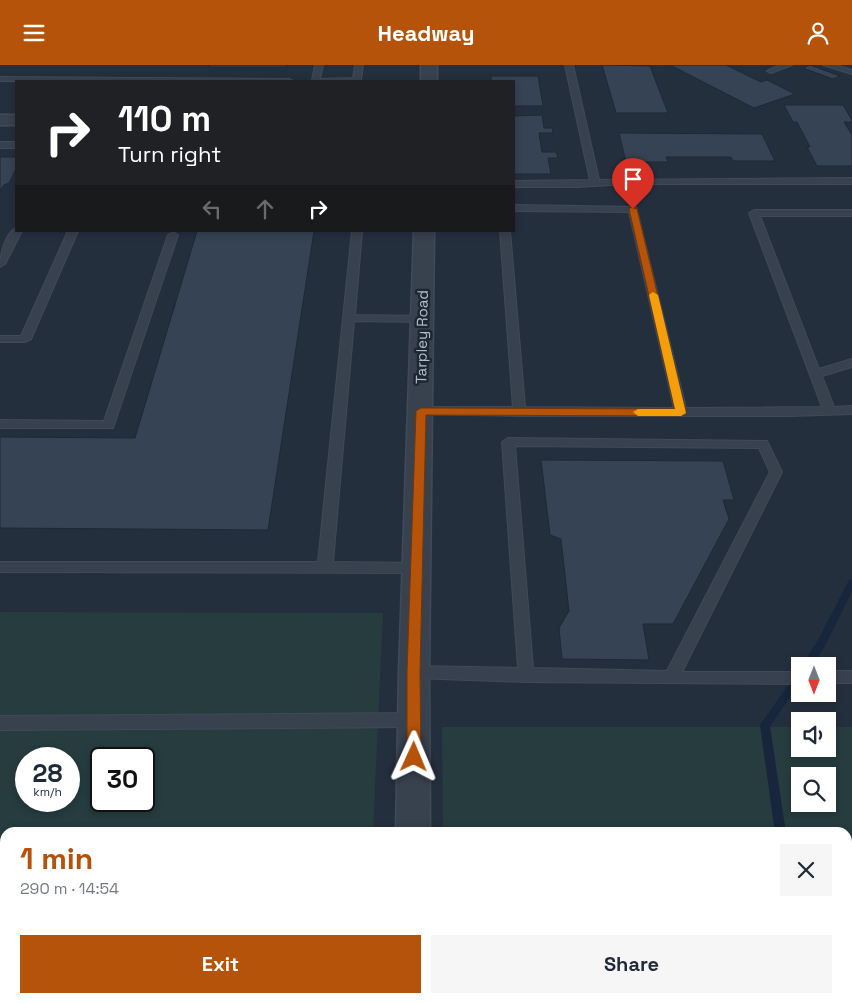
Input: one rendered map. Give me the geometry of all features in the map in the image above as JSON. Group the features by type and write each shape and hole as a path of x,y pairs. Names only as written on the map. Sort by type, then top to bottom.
{"street":[{"path":"428,80 429,65"},
{"path":"0,120 15,120"},
{"name":"Tarpley Road","path":"412,827 424,232"}],"lane":[{"path":"316,80 319,65"},
{"path":"357,80 359,65"},
{"path":"568,65 595,183"},
{"path":"771,71 788,65"},
{"path":"827,65 852,72"},
{"path":"0,79 136,80"},
{"path":"0,145 15,145"},
{"path":"515,184 627,181 852,181"},
{"path":"515,208 633,209 681,413"},
{"path":"828,410 754,213 852,213"},
{"path":"0,264 16,232"},
{"path":"0,339 25,339 73,232"},
{"path":"325,568 357,232"},
{"path":"505,232 519,412"},
{"path":"0,424 109,425 173,235"},
{"path":"350,318 422,319"},
{"path":"815,374 852,363"},
{"path":"421,411 790,413 852,410"},
{"path":"526,676 508,443 763,445 776,472 671,678"},
{"path":"0,567 416,568"},
{"path":"414,672 671,678 791,677"},
{"path":"836,677 852,677"},
{"path":"0,723 414,720"}],"green space":[{"path":"0,612 383,613 373,827 0,827"},
{"path":"442,727 791,727 791,757 836,757 836,727 852,727 852,827 443,827"}],"building":[{"path":"209,65 288,65 287,67 209,67"},
{"path":"602,65 650,66 668,113 616,113"},
{"path":"670,65 726,65 761,82 767,80 795,94 754,108"},
{"path":"810,65 840,76 833,79 803,68"},
{"path":"491,76 538,76 543,106 515,106 515,80 491,80"},
{"path":"784,105 843,105 852,120 852,122 844,122 852,135 852,166 817,166 797,122 793,122"},
{"path":"542,115 544,128 552,128 553,133 539,133 542,152 556,152 558,158 548,158 551,174 515,174 515,116"},
{"path":"619,133 762,134 775,161 733,161 731,157 666,157 668,162 626,162"},
{"path":"0,157 15,157 15,171 9,183 4,185 0,191"},
{"path":"197,232 314,232 268,530 0,528 0,437 135,438"},
{"path":"541,460 723,461 734,500 723,500 729,519 673,624 643,624 649,660 562,659 559,628 569,611 561,539 550,535"}],"waterway":[{"path":"812,657 821,645 852,582"},
{"path":"780,827 765,725 791,688"}],"slow traffic":[{"path":"638,412 681,413 653,295"}],"route":[{"path":"414,757 414,672 421,411 681,413 633,209"}]}
